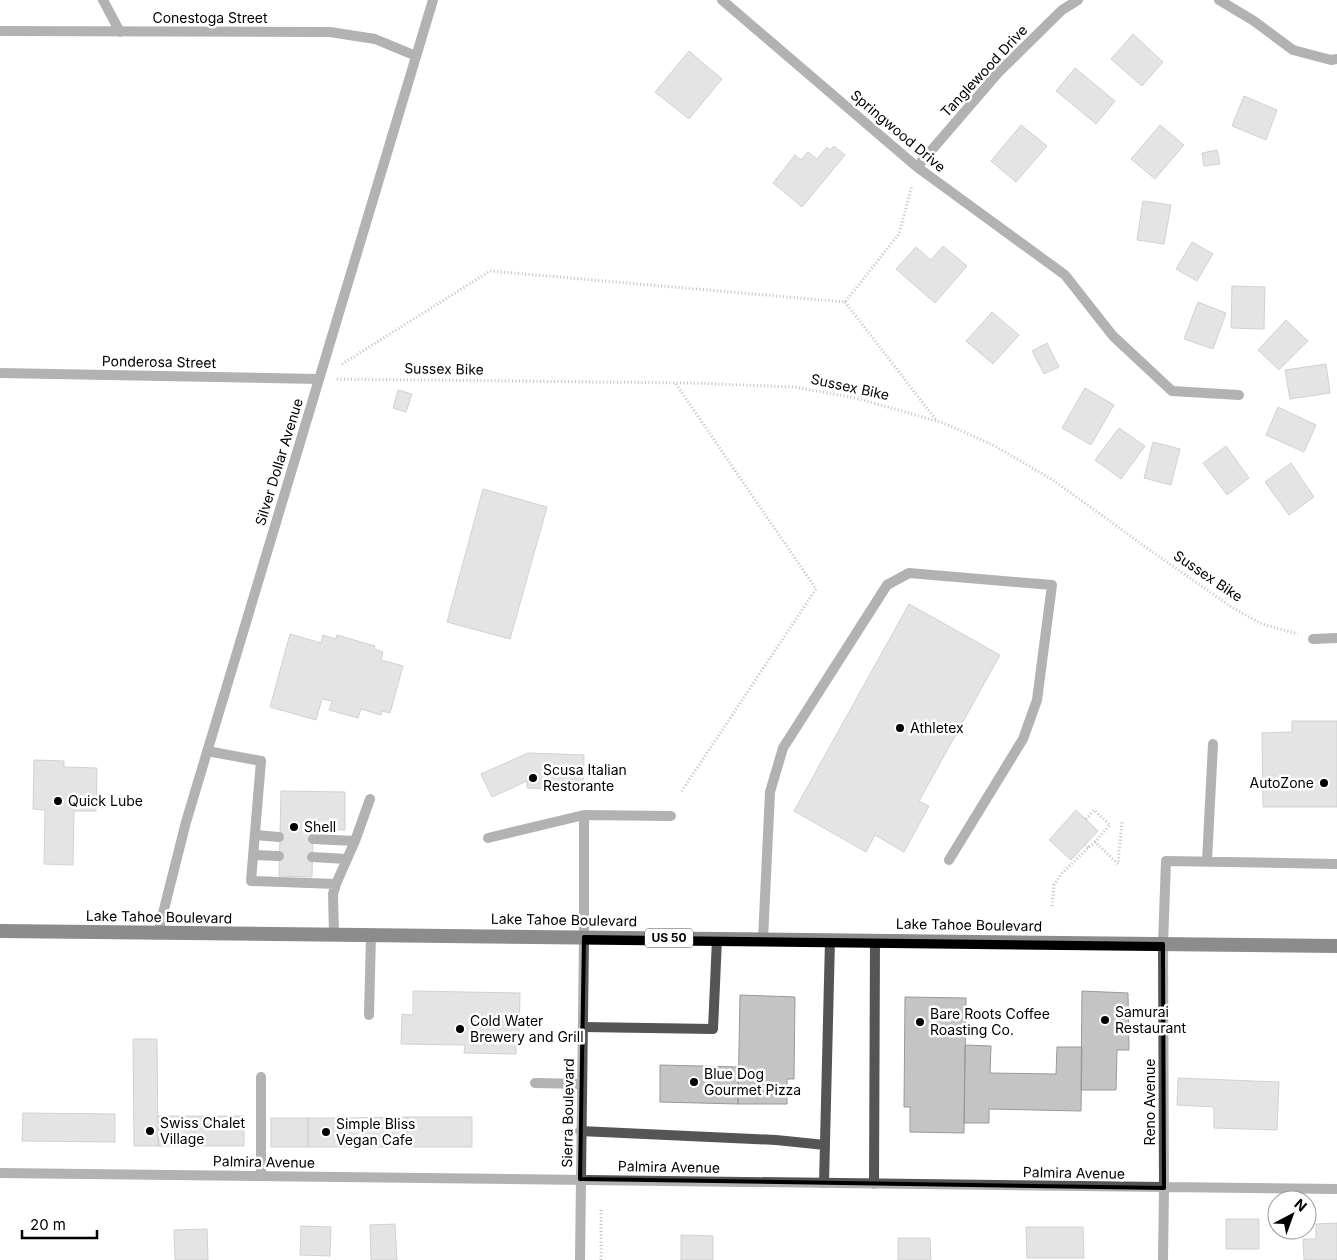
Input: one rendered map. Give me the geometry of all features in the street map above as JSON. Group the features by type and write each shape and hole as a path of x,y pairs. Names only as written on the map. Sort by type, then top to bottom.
{"highway":[{"name":"Lake Tahoe Boulevard","path":"0,931 1337,946"}],"street":[{"path":"103,0 120,32"},
{"name":"Silver Dollar Avenue","path":"158,933 186,822 433,0"},
{"name":"Springwood Drive","path":"722,0 917,167 1065,275 1114,336 1172,391 1239,395"},
{"name":"Tanglewood Drive","path":"917,167 998,73 1062,10 1078,0"},
{"path":"1219,0 1254,21 1293,50 1331,60 1337,59"},
{"name":"Conestoga Street","path":"0,31 330,32 375,39 416,56"},
{"name":"Ponderosa Street","path":"0,373 318,379"},
{"path":"763,939 770,792 783,748 887,586 909,573 1052,585 1037,700 1023,739 949,860"},
{"path":"1313,638 1337,638"},
{"path":"1213,744 1207,862 1337,864"},
{"path":"207,751 261,761 251,881 336,884"},
{"path":"334,935 333,894 370,799"},
{"path":"488,838 584,815 671,816"},
{"name":"Sierra Boulevard","path":"580,1260 584,815"},
{"path":"255,835 280,837"},
{"path":"313,839 355,841"},
{"path":"253,855 279,856"},
{"path":"312,858 347,859"},
{"name":"Reno Avenue","path":"1163,1260 1163,944 1166,861 1207,862"},
{"path":"369,1015 371,935"},
{"path":"582,1027 713,1029 717,938"},
{"path":"824,1183 830,940"},
{"path":"874,1184 876,941"},
{"path":"261,1076 261,1176"},
{"path":"535,1083 582,1084"},
{"path":"580,1131 776,1140 825,1145"},
{"name":"Palmira Avenue","path":"0,1173 1337,1189"}],"path":[{"path":"845,302 899,234 917,167"},
{"path":"318,379 490,270 845,302 937,422"},
{"name":"Sussex Bike","path":"318,379 676,383 793,387 851,397 937,422 993,445 1053,480 1233,608 1262,624 1313,638"},
{"path":"676,383 816,589 681,792"},
{"path":"1052,906 1054,885 1061,874 1087,846 1095,842 1110,824 1094,810 1086,819"},
{"path":"1095,842 1118,864 1122,821"},
{"path":"600,1260 601,1180"}],"highlighted area":[{"path":"584,937 1163,944 1164,1188 580,1179"}],"building":[{"path":"1133,34 1163,62 1142,86 1111,59"},
{"path":"689,51 722,79 689,119 655,92"},
{"path":"1075,68 1115,101 1096,124 1056,91"},
{"path":"1244,96 1277,110 1266,140 1232,126"},
{"path":"1021,125 1047,146 1016,182 991,161"},
{"path":"1160,125 1184,145 1155,179 1131,159"},
{"path":"834,146 845,155 802,207 773,183 795,155 801,160 808,152 817,159 827,147 830,150"},
{"path":"1217,150 1220,164 1204,166 1202,153"},
{"path":"1143,201 1171,205 1164,244 1137,240"},
{"path":"1192,242 1213,254 1197,281 1176,269"},
{"path":"943,246 967,266 935,303 896,269 916,247 931,260"},
{"path":"1232,286 1265,287 1264,329 1231,328"},
{"path":"1198,302 1226,313 1213,349 1184,339"},
{"path":"992,312 1019,335 993,364 966,341"},
{"path":"1286,320 1308,341 1279,370 1258,350"},
{"path":"1047,343 1059,367 1044,374 1032,351"},
{"path":"1326,364 1330,393 1290,399 1285,370"},
{"path":"1085,388 1114,405 1091,445 1062,428"},
{"path":"398,390 412,394 406,412 393,408"},
{"path":"1278,407 1316,425 1304,452 1266,435"},
{"path":"1119,428 1145,446 1121,479 1095,460"},
{"path":"1153,442 1180,449 1171,485 1144,478"},
{"path":"1226,446 1249,478 1227,495 1203,463"},
{"path":"1291,463 1314,497 1289,515 1265,482"},
{"path":"483,489 547,507 510,639 447,622"},
{"name":"Athletex","path":"909,604 1000,655 919,801 929,806 904,852 875,835 866,852 794,811"},
{"path":"290,634 321,643 323,635 336,639 337,635 375,646 374,649 383,652 381,660 403,666 390,713 382,711 381,715 361,709 358,718 329,710 332,701 322,699 316,720 270,707"},
{"path":"1292,721 1337,721 1337,807 1263,807 1262,733 1292,732"},
{"name":"Scusa Italian Restorante","path":"528,753 584,755 583,790 527,788 527,781 492,797 481,774"},
{"path":"34,760 64,761 64,767 97,768 96,811 74,811 73,865 44,864 45,810 33,809"},
{"path":"281,791 345,792 345,830 313,829 312,877 279,876"},
{"path":"1076,810 1098,831 1071,860 1049,840"},
{"name":"Cold Water Brewery and Grill","path":"413,991 520,993 519,1045 516,1046 516,1054 464,1053 465,1045 401,1044 402,1014 413,1015"},
{"name":"Samurai Restaurant","path":"1082,991 1128,993 1129,1050 1117,1050 1116,1090 1081,1090"},
{"path":"740,995 795,997 794,1079 787,1079 787,1104 738,1104"},
{"path":"905,997 966,998 964,1133 910,1132 910,1107 904,1107"},
{"path":"133,1039 157,1039 158,1146 134,1146"},
{"path":"965,1045 991,1046 990,1073 1056,1074 1057,1047 1082,1047 1081,1111 989,1109 989,1123 964,1123"},
{"path":"660,1065 739,1067 738,1104 660,1102"},
{"path":"1178,1078 1279,1082 1277,1130 1214,1128 1214,1107 1177,1105"},
{"path":"23,1113 115,1114 115,1142 22,1141"},
{"path":"158,1116 194,1116 195,1146 158,1146"},
{"path":"194,1116 244,1116 244,1146 195,1146"},
{"path":"407,1117 472,1117 472,1147 407,1147"},
{"path":"407,1117 407,1147 342,1147 342,1118"},
{"path":"271,1118 308,1118 308,1147 271,1147"},
{"path":"308,1118 342,1118 342,1147 308,1147"},
{"path":"1226,1219 1259,1219 1259,1249 1226,1249"},
{"path":"1337,1223 1337,1260 1304,1260 1303,1240 1317,1240 1317,1224"},
{"path":"395,1224 397,1260 371,1260 370,1225"},
{"path":"301,1226 331,1227 330,1256 300,1255"},
{"path":"1026,1227 1083,1227 1084,1258 1027,1258"},
{"path":"207,1229 208,1260 175,1260 174,1230"},
{"path":"681,1235 713,1236 713,1260 681,1260"},
{"path":"898,1238 930,1238 931,1260 898,1260"}],"place":[{"name":"Athletex","path":"900,728"},
{"name":"Scusa Italian Restorante","path":"533,778"},
{"name":"AutoZone","path":"1324,783"},
{"name":"Quick Lube","path":"58,801"},
{"name":"Shell","path":"294,827"},
{"name":"Samurai Restaurant","path":"1105,1020"},
{"name":"Bare Roots Coffee Roasting Co.","path":"920,1022"},
{"name":"Cold Water Brewery and Grill","path":"460,1029"},
{"name":"Blue Dog Gourmet Pizza","path":"694,1082"},
{"name":"Swiss Chalet Village","path":"150,1131"},
{"name":"Simple Bliss Vegan Cafe","path":"326,1132"}]}
